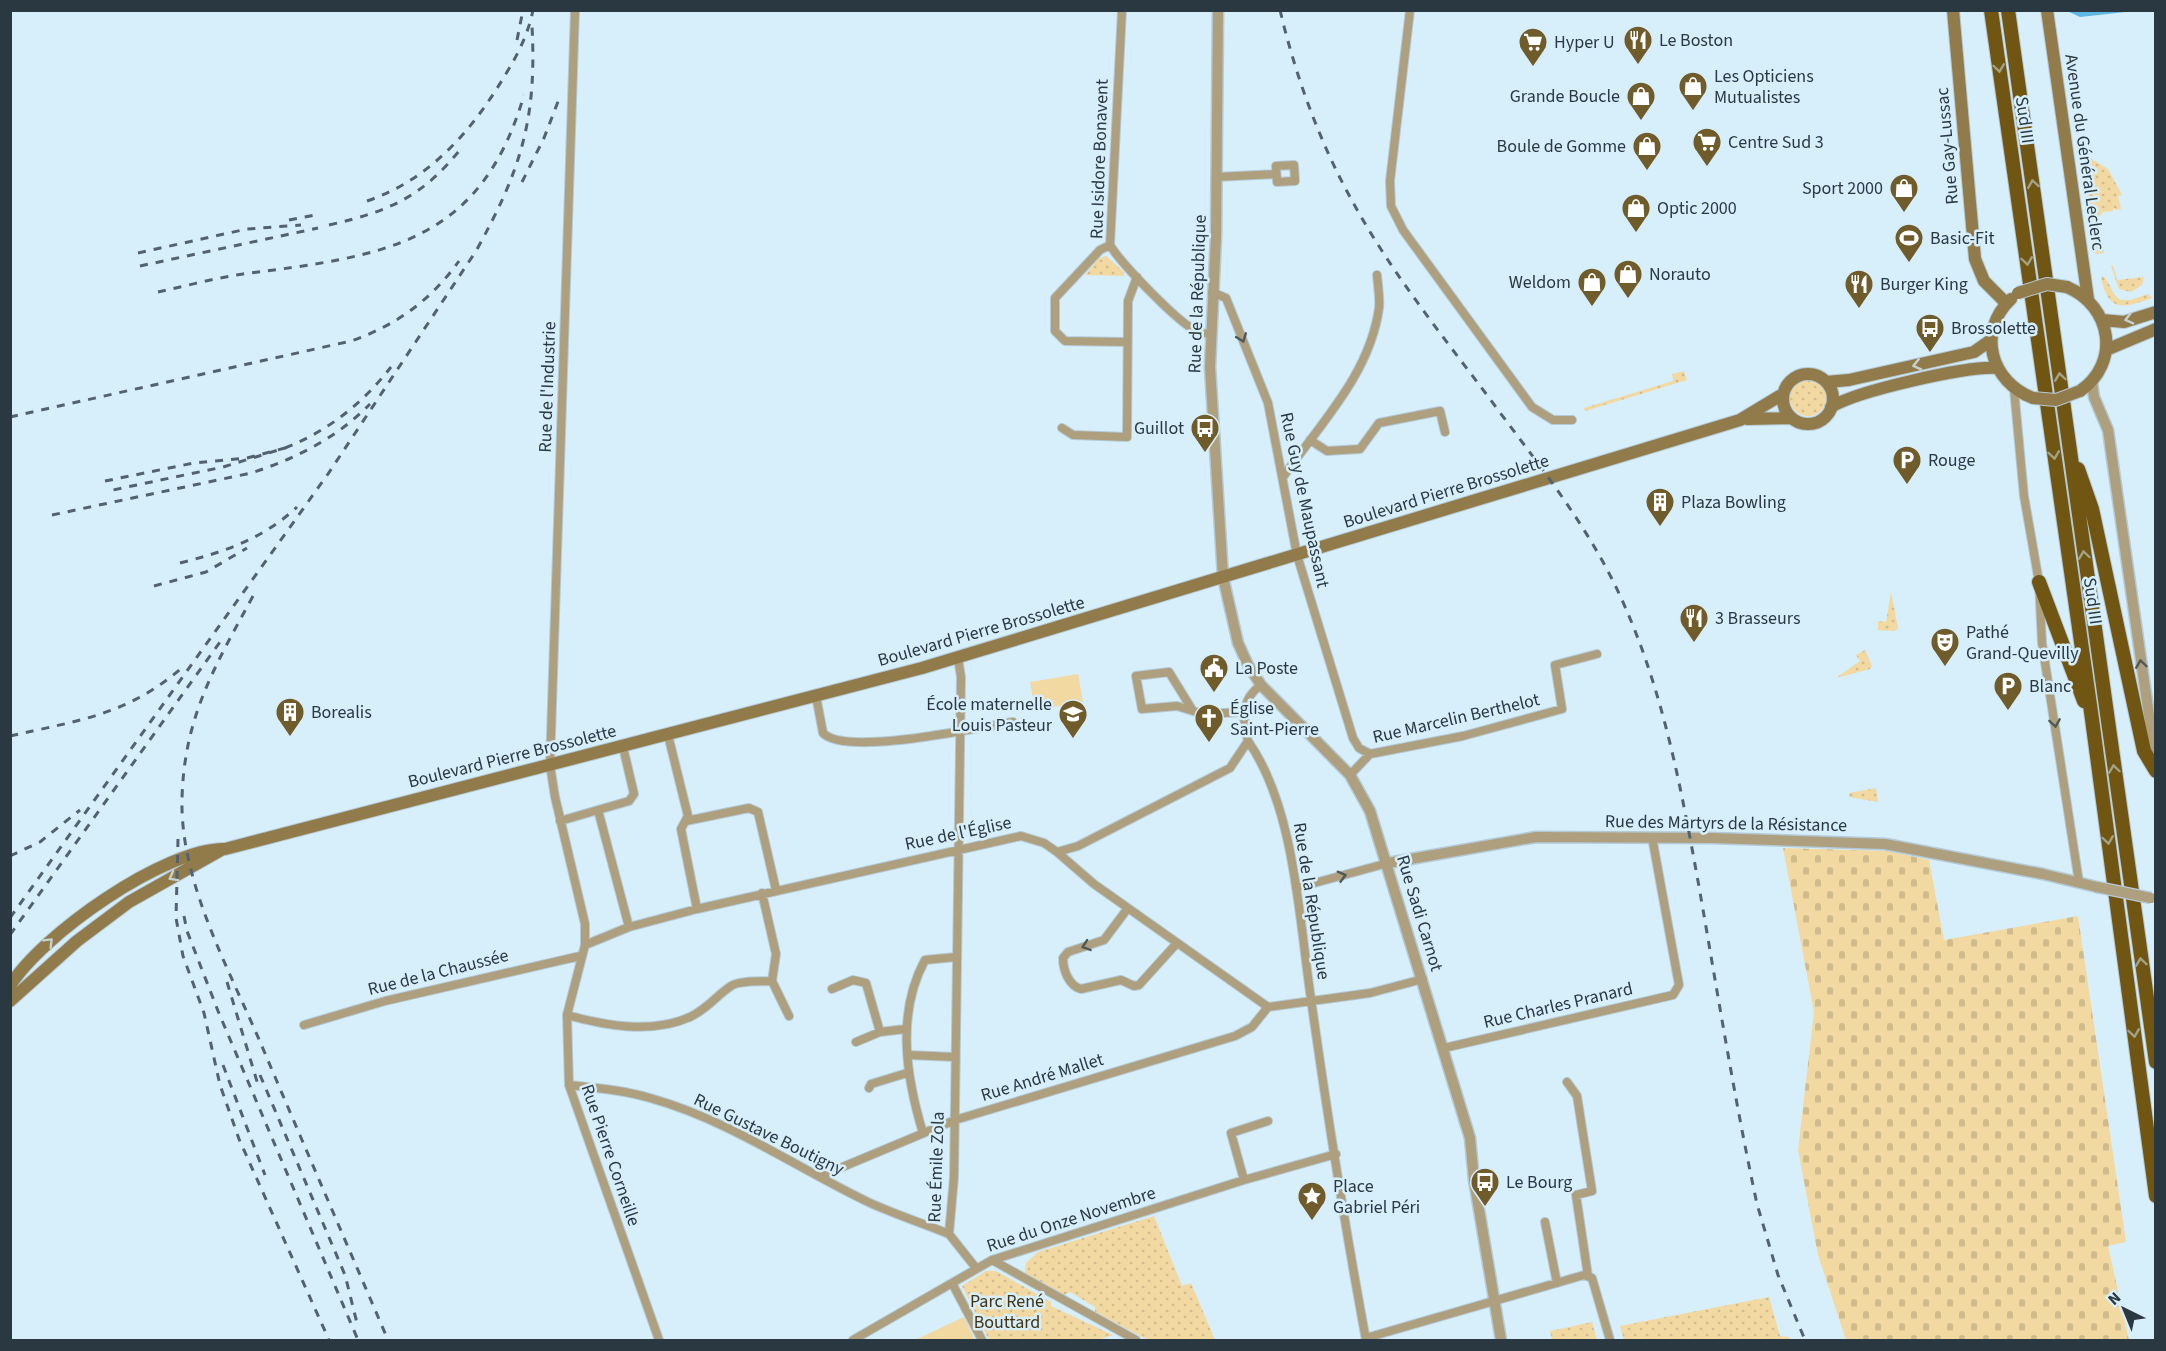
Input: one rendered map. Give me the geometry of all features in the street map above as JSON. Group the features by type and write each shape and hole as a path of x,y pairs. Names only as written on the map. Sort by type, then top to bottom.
{"highway":[{"name":"Sud III","path":"1991,10 2092,719 2156,1197"},
{"name":"Sud III","path":"2008,10 2156,1062"},
{"path":"2067,435 2092,509 2144,751 2156,771"},
{"path":"2039,582 2092,719"}],"main road":[{"name":"Rue Gay-Lussac","path":"1953,10 1975,259 1984,281 2006,303"},
{"name":"Avenue du Général Leclerc","path":"2047,10 2088,299"},
{"path":"2037,285 2067,287 2088,299 2103,320 2106,350 2102,366 2092,382 2080,392 2056,400 2033,398 2014,389 1997,368 1991,340 1995,321 2006,303 2018,293 2037,285"},
{"path":"2103,320 2124,322 2156,312"},
{"path":"2106,350 2156,329"},
{"path":"1826,382 1849,380 1974,352 1991,340"},
{"path":"1831,407 1867,393 1978,368 1997,368"},
{"path":"1801,375 1816,375 1826,382 1833,397 1831,407 1823,418 1814,423 1805,424 1792,418 1784,407 1783,394 1791,381 1801,375"},
{"name":"Boulevard Pierre Brossolette","path":"10,1001 77,941 129,902 225,849 958,658 1740,420 1783,394"},
{"name":"Boulevard Pierre Brossolette","path":"1740,420 1792,418"},
{"name":"Boulevard Pierre Brossolette","path":"10,986 57,934 122,889 187,856 209,849 225,849"},
{"path":"122,889 129,902"}],"street":[{"name":"Rue de l'Industrie","path":"550,765 575,10"},
{"name":"Rue Isidore Bonavent","path":"1122,10 1110,245 1118,259 1185,324 1201,334 1210,333"},
{"name":"Rue de la République","path":"1218,10 1216,177 1210,333 1212,435 1223,577"},
{"path":"1410,10 1390,182 1391,206 1403,230 1484,344 1537,412 1553,420 1572,420"},
{"path":"1216,177 1276,174"},
{"path":"1110,245 1100,250 1055,298 1055,331 1065,342 1127,342"},
{"path":"1283,477 1349,387 1364,360 1379,306 1377,276"},
{"path":"1062,428 1073,435 1127,437 1128,301 1137,277"},
{"name":"Rue Guy de Maupassant","path":"1212,292 1226,298 1263,393 1283,477 1297,555 1353,738 1359,748 1370,754"},
{"path":"2092,382 2094,397 2108,430 2156,764"},
{"path":"2014,389 2024,496 2039,582 2042,643 2079,882"},
{"path":"1310,440 1326,451 1360,449 1379,423 1440,411 1445,432"},
{"name":"Rue Sadi Carnot","path":"1223,577 1238,643 1261,685 1350,775 1370,811 1388,863 1470,1138 1474,1180 1501,1341"},
{"name":"Rue Marcelin Berthelot","path":"1350,775 1370,754 1463,736 1562,709 1555,665 1597,654"},
{"name":"Rue Émile Zola","path":"958,658 961,677 955,1120 953,1213 949,1234 976,1268"},
{"path":"1193,711 1169,672 1136,676 1142,709 1177,706 1193,711 1204,714 1243,712"},
{"path":"1057,852 1078,846 1230,768 1248,741 1243,712 1249,694 1261,685"},
{"path":"816,696 823,733 831,739 891,742 1013,722"},
{"path":"668,735 688,816 681,829 697,909"},
{"name":"Rue de la République","path":"1248,741 1258,756 1285,827 1344,1217 1366,1339"},
{"path":"560,821 629,801 634,794 623,747"},
{"name":"Rue Pierre Corneille","path":"550,765 560,821 585,924 585,945 580,956 567,1015 569,1085 659,1341"},
{"path":"686,820 749,808 758,813 776,890"},
{"path":"598,810 629,927"},
{"name":"Rue de l'Église","path":"585,945 629,927 697,909 1021,836 1044,843 1128,908 1268,1007"},
{"name":"Rue des Martyrs de la Résistance","path":"1296,888 1388,863 1536,837 1652,837 1885,844 2153,898"},
{"name":"Rue Charles Pranard","path":"1444,1048 1673,995 1677,991 1679,985 1652,837"},
{"path":"762,893 776,954 772,981 789,1016"},
{"path":"1128,908 1104,940 1068,952 1063,958 1071,984 1076,988 1124,981 1134,986 1139,985 1178,944"},
{"name":"Rue de la Chaussée","path":"304,1025 385,1001 580,956"},
{"name":"Rue Émile Zola","path":"923,1132 907,1073 909,1055 905,1029 913,981 925,960 956,957"},
{"name":"Rue de la République","path":"1311,1001 1370,993 1423,979"},
{"path":"832,989 853,980 866,983 880,1032"},
{"path":"567,1015 615,1026 663,1024 689,1018 710,1006 733,985 772,981"},
{"path":"1268,1007 1311,1001"},
{"name":"Rue André Mallet","path":"821,1176 955,1120 1235,1036 1252,1027 1268,1007"},
{"path":"856,1042 880,1032 905,1029"},
{"path":"909,1055 955,1057"},
{"path":"869,1088 871,1084 907,1073"},
{"path":"1567,1082 1577,1096 1592,1191 1576,1195 1588,1276"},
{"name":"Rue Gustave Boutigny","path":"569,1085 610,1089 651,1098 701,1116 868,1202 949,1234"},
{"path":"1244,1180 1231,1133 1268,1121"},
{"name":"Rue du Onze Novembre","path":"853,1341 992,1260 1244,1180 1336,1155"},
{"path":"1545,1222 1557,1282"},
{"path":"992,1260 1136,1341"},
{"path":"1366,1339 1584,1275 1592,1278 1610,1341"},
{"path":"952,1283 982,1341"}],"green space":[{"path":"2085,155 2108,169 2122,195 2118,196 2121,209 2113,208 2113,211 2103,212 2099,217 2104,253 2095,254 2081,158"},
{"path":"1106,256 1124,272 1124,276 1085,275 1098,259"},
{"path":"2113,265 2117,280 2144,277 2142,285 2131,292 2119,289 2111,266"},
{"path":"2103,276 2120,300 2131,300 2148,294 2152,298 2132,304 2118,305 2108,297 2101,277"},
{"path":"1684,371 1687,380 1585,411 1584,408 1673,381 1672,374"},
{"path":"1808,380 1820,386 1826,398 1820,410 1808,416 1796,410 1790,398 1796,386"},
{"path":"1891,592 1898,628 1895,631 1878,630 1878,621 1886,622"},
{"path":"1865,650 1872,666 1870,669 1836,678 1860,661 1856,655"},
{"path":"1078,674 1083,702 1035,710 1030,682"},
{"path":"1876,788 1878,802 1849,797 1849,793"},
{"path":"1783,848 1888,851 1929,860 1944,940 2078,916 2126,1242 2108,1246 2129,1340 1846,1340 1818,1255 1798,1150 1814,1012"},
{"path":"1154,1216 1182,1286 1191,1283 1215,1340 1148,1340 1095,1312 1095,1307 1070,1292 1064,1295 1025,1273 1026,1263 1038,1252"},
{"name":"Parc René Bouttard","path":"986,1271 996,1271 1051,1302 1051,1306 1113,1335 1098,1340 989,1340 962,1286"},
{"path":"1769,1297 1780,1336 1789,1337 1791,1340 1624,1340 1620,1326"},
{"path":"964,1317 975,1340 915,1340"},
{"path":"1592,1322 1597,1340 1552,1340 1550,1331"}],"water":[{"path":"2067,11 2135,11 2080,17"}],"railway":[{"path":"517,40 523,10"},
{"path":"367,201 389,192 429,167 462,135 491,97 513,61 525,37 533,10"},
{"path":"1280,10 1294,61 1321,136 1331,160 1369,231 1418,303 1569,507 1599,554 1629,615 1655,689 1675,765 1757,1204 1778,1275 1805,1340"},
{"path":"10,918 328,474 476,251 504,195 523,143 532,89 532,26"},
{"path":"158,292 232,276 339,260 381,249 419,234 452,213 481,184 505,145 524,95"},
{"path":"522,182 544,138 559,99"},
{"path":"329,225 370,214 404,199 434,178 463,146"},
{"path":"289,220 315,215"},
{"path":"138,253 247,229 301,225"},
{"path":"140,266 318,228"},
{"path":"10,417 351,341 368,335 412,310 437,288 459,261"},
{"path":"285,448 330,425 368,393 391,367"},
{"path":"52,515 251,473 315,446 344,427 370,404"},
{"path":"105,481 194,463 247,458 285,448 223,467 108,491"},
{"path":"180,563 212,554 257,536 297,507"},
{"path":"154,586 206,572 247,548"},
{"path":"253,596 214,669 195,717 184,770 182,799 189,862 221,955 388,1340"},
{"path":"10,935 220,642"},
{"path":"10,736 81,720 123,705 144,695 185,665"},
{"path":"10,856 40,842 80,810"},
{"path":"178,839 176,918 183,956 204,1013 220,1085 239,1139 329,1340"},
{"path":"184,916 187,931 218,1011 358,1340"},
{"path":"227,982 259,1088"},
{"path":"223,1065 265,1175"},
{"path":"260,1075 345,1275 357,1323"}],"place":[{"name":"Le Boston","path":"1638,66"},
{"name":"Hyper U","path":"1533,68"},
{"name":"Les Opticiens Mutualistes","path":"1693,112"},
{"name":"Grande Boucle","path":"1641,122"},
{"name":"Centre Sud 3","path":"1707,168"},
{"name":"Boule de Gomme","path":"1647,172"},
{"name":"Sport 2000","path":"1904,214"},
{"name":"Optic 2000","path":"1636,234"},
{"name":"Basic-Fit","path":"1909,264"},
{"name":"Norauto","path":"1628,300"},
{"name":"Weldom","path":"1592,308"},
{"name":"Burger King","path":"1859,310"},
{"name":"Brossolette","path":"1930,354"},
{"name":"Guillot","path":"1205,454"},
{"name":"Rouge","path":"1907,486"},
{"name":"Plaza Bowling","path":"1660,528"},
{"name":"3 Brasseurs","path":"1694,644"},
{"name":"Pathé Grand-Quevilly","path":"1945,668"},
{"name":"La Poste","path":"1214,694"},
{"name":"Blanc","path":"2008,712"},
{"name":"Borealis","path":"290,738"},
{"name":"École maternelle Louis Pasteur","path":"1073,740"},
{"name":"Église Saint-Pierre","path":"1209,744"},
{"name":"Le Bourg","path":"1485,1208"},
{"name":"Place Gabriel Péri","path":"1312,1222"}]}
